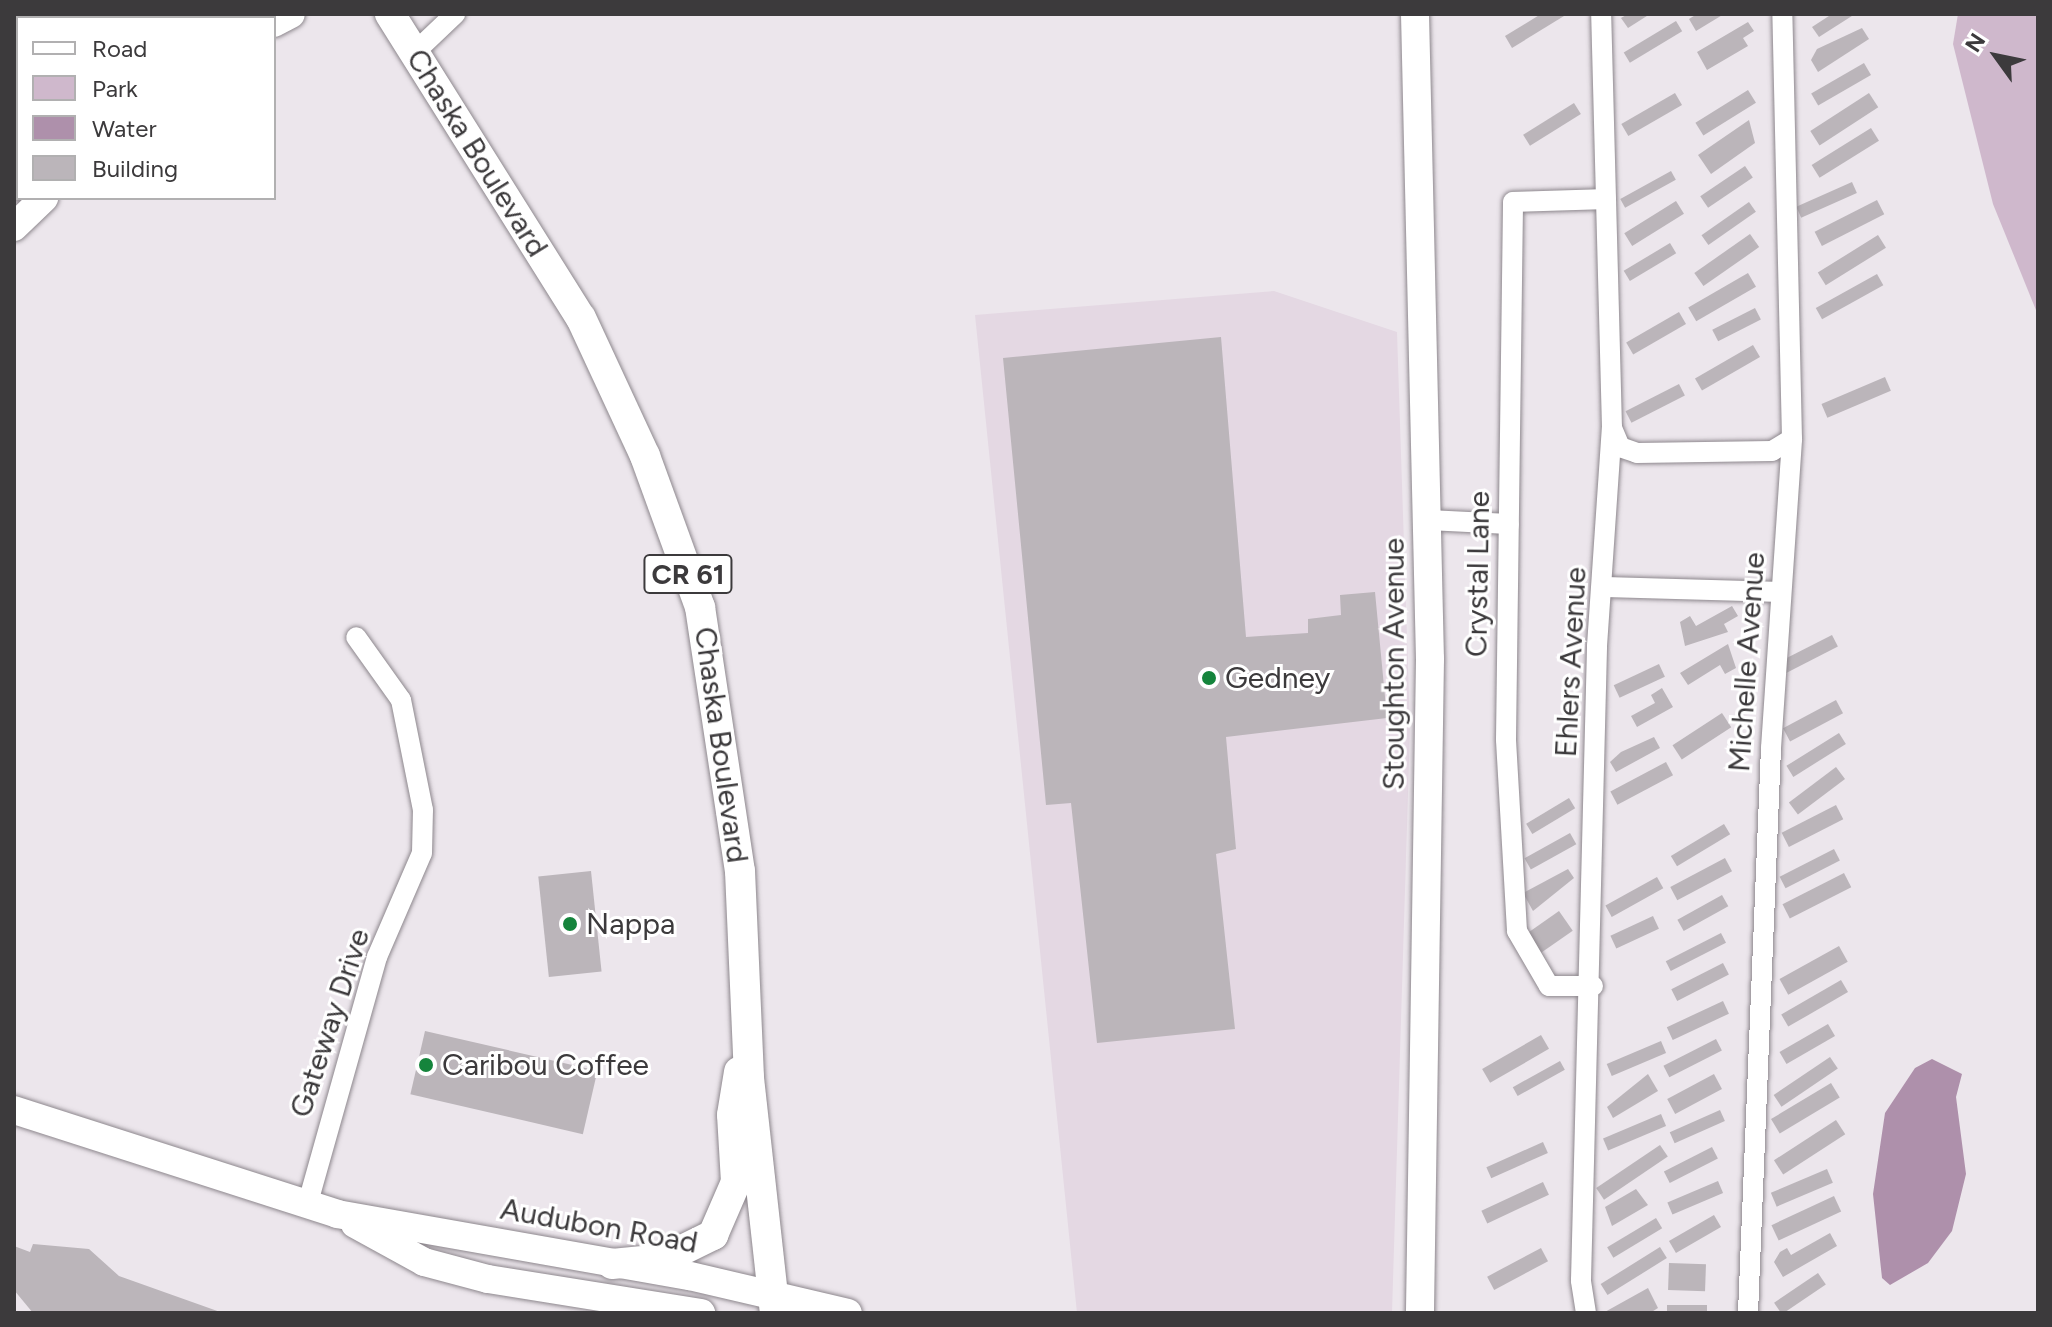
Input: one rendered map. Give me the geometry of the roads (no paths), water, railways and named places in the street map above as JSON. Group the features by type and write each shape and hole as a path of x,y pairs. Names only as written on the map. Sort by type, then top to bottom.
{"main road":[{"name":"Chaska Boulevard","path":"390,14 581,318 645,456 700,607 740,871 747,1023 774,1303"},
{"path":"612,1264 683,1254 723,1218 736,1182 732,1115 747,1023"}],"street":[{"path":"414,53 455,14"},
{"name":"Stoughton Avenue","path":"1415,14 1428,520 1420,1313"},
{"name":"Ehlers Avenue","path":"1586,1313 1581,1280 1593,986 1597,646 1606,587 1612,428 1601,14"},
{"name":"Michelle Avenue","path":"1748,1313 1781,592 1792,439 1782,14"},
{"name":"Crystal Lane","path":"1593,986 1549,986 1517,931 1506,739 1513,202 1606,199"},
{"path":"14,227 42,200"},
{"path":"1612,428 1620,447 1637,453 1772,451 1792,439"},
{"path":"1428,520 1509,524"},
{"path":"1606,587 1781,592"},
{"name":"Gateway Drive","path":"307,1206 377,957 422,853 423,810 401,700 356,637"},
{"name":"Audubon Road","path":"14,1110 337,1214 612,1264 774,1303 848,1313"},
{"name":"Audubon Road","path":"337,1214 424,1262 547,1291 701,1313"}],"water":[{"path":"1932,1059 1962,1074 1956,1097 1966,1174 1952,1231 1928,1263 1890,1285 1882,1278 1873,1194 1885,1113 1915,1068"}],"place":[{"name":"Gedney","path":"1209,678"},
{"name":"Nappa","path":"570,924"},
{"name":"Caribou Coffee","path":"426,1065"}]}
